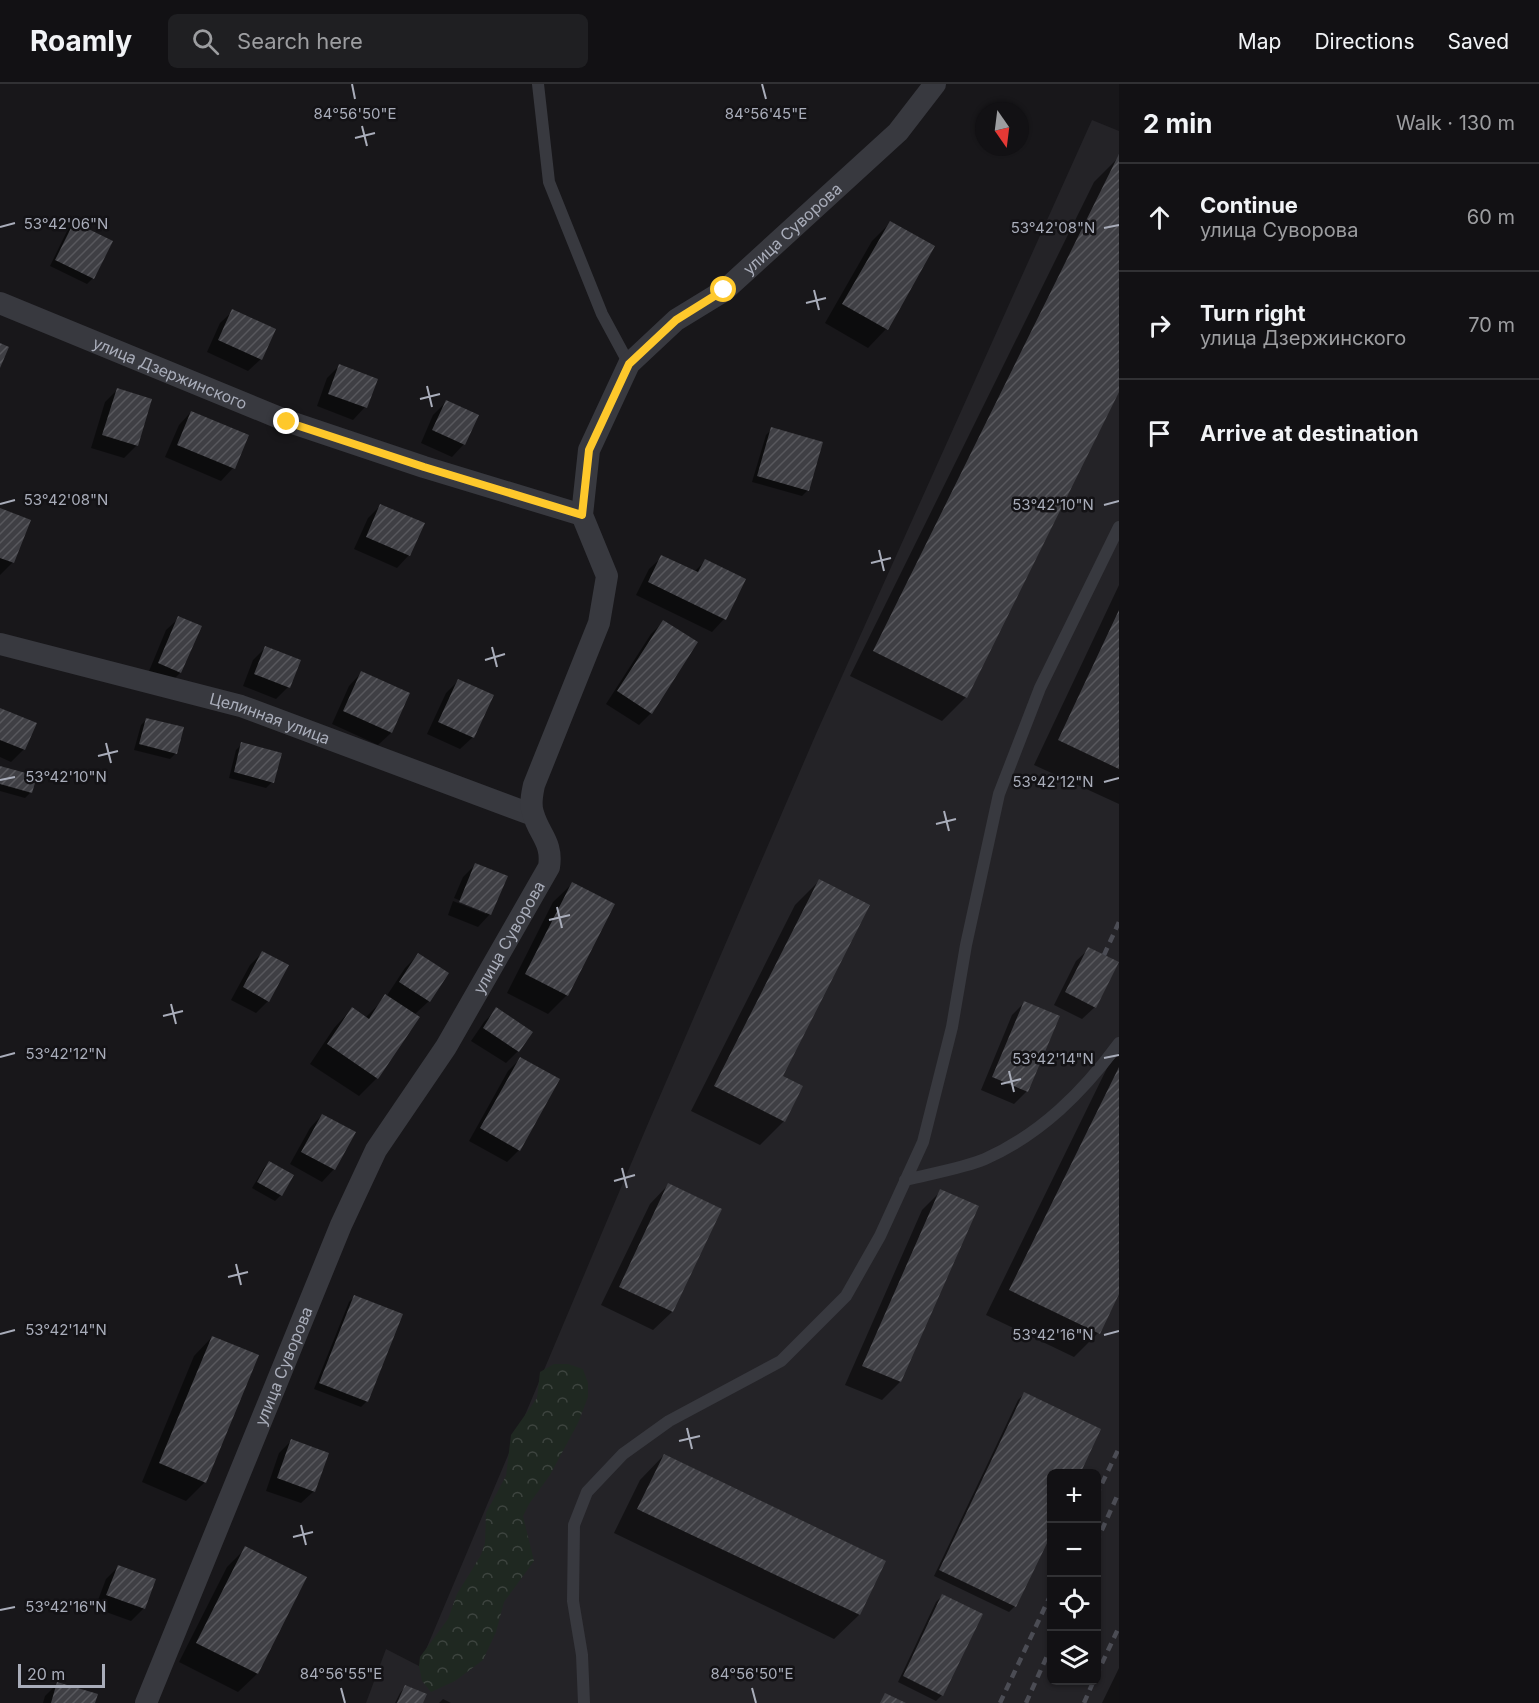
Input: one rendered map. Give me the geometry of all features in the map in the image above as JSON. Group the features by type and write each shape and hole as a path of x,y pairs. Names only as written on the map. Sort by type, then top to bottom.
{"street":[{"name":"улица Суворова","path":"146,1703 341,1225 376,1150 446,1047 549,867 551,856 546,838 533,815 531,803 534,785 598,623 607,576 582,515 589,450 629,364 676,320 724,290 898,132 935,84"},
{"name":"улица Дзержинского","path":"0,303 287,422 582,515"},
{"name":"Целинная улица","path":"0,644 241,706 533,815"}],"lane":[{"path":"538,84 549,182 602,314 629,364"},
{"path":"584,1703 582,1655 573,1601 574,1526 587,1492 623,1454 669,1421 781,1361 846,1296 880,1236 923,1142 949,1039 966,945 999,794 1040,688 1119,527"},
{"path":"905,1180 984,1159 1044,1125 1096,1075 1119,1043"}],"shaded area":[{"path":"1092,120 1119,131 1119,1703 366,1703 386,1649 419,1666 647,1126 816,734"}],"green space":[{"path":"554,1364 568,1364 583,1369 588,1383 588,1397 578,1423 550,1475 523,1516 534,1561 504,1602 496,1632 483,1660 455,1681 431,1692 422,1681 420,1657 448,1619 457,1594 481,1555 485,1543 486,1513 506,1476 511,1435 537,1398 540,1372"}],"building":[{"path":"1119,154 1119,392 967,698 873,651"},
{"path":"890,221 935,246 888,330 842,304"},
{"path":"74,222 113,241 94,279 55,260"},
{"path":"232,309 276,329 262,360 218,340"},
{"path":"0,343 9,347 0,368"},
{"path":"339,364 378,379 367,408 328,394"},
{"path":"117,388 152,399 138,446 102,435"},
{"path":"446,400 479,415 465,445 432,430"},
{"path":"191,411 249,435 235,469 177,445"},
{"path":"771,427 823,442 809,491 757,476"},
{"path":"380,504 425,523 410,556 366,537"},
{"path":"0,508 31,520 14,563 0,558"},
{"path":"661,555 698,572 705,559 746,579 726,620 648,582"},
{"path":"1119,610 1119,769 1058,740"},
{"path":"178,616 202,626 181,673 158,663"},
{"path":"663,620 698,642 652,714 617,691"},
{"path":"265,646 301,660 290,688 254,674"},
{"path":"361,671 410,693 392,733 343,711"},
{"path":"458,679 494,695 474,738 438,722"},
{"path":"0,708 37,723 25,750 0,740"},
{"path":"146,718 184,727 177,754 139,744"},
{"path":"241,742 282,753 274,783 234,772"},
{"path":"0,766 37,776 32,793 0,784"},
{"path":"475,863 508,876 491,915 459,902"},
{"path":"819,879 870,905 783,1076 803,1086 785,1122 714,1086"},
{"path":"572,882 615,904 568,996 525,974"},
{"path":"1088,947 1119,962 1096,1008 1065,992"},
{"path":"262,951 289,965 269,1002 243,987"},
{"path":"418,953 449,973 430,1002 399,982"},
{"path":"385,994 420,1017 378,1079 327,1044 352,1007 369,1019"},
{"path":"1024,1001 1060,1016 1028,1092 992,1077"},
{"path":"496,1007 533,1032 519,1052 483,1028"},
{"path":"520,1057 560,1079 520,1151 480,1128"},
{"path":"1119,1067 1119,1294 1100,1334 1009,1290"},
{"path":"322,1114 356,1132 335,1170 301,1152"},
{"path":"269,1161 294,1175 282,1196 257,1182"},
{"path":"668,1183 722,1209 673,1312 619,1287"},
{"path":"940,1189 979,1206 901,1382 862,1366"},
{"path":"354,1295 403,1314 368,1402 319,1383"},
{"path":"212,1336 259,1355 206,1483 159,1463"},
{"path":"1024,1392 1101,1429 1082,1469 1047,1469 1047,1543 1016,1607 939,1570"},
{"path":"291,1439 329,1453 315,1492 277,1478"},
{"path":"664,1454 886,1561 860,1615 637,1509"},
{"path":"245,1546 307,1577 258,1674 196,1643"},
{"path":"118,1565 156,1579 145,1609 106,1595"},
{"path":"942,1594 983,1614 943,1696 903,1676"},
{"path":"57,1682 98,1694 95,1703 51,1703"},
{"path":"405,1685 427,1694 423,1703 397,1703"},
{"path":"885,1693 906,1703 880,1703"}],"railway":[{"path":"1104,955 1119,922"},
{"path":"1101,1486 1119,1448"},
{"path":"1101,1532 1119,1492"},
{"path":"1000,1703 1047,1603"},
{"path":"1101,1665 1119,1627"},
{"path":"1026,1703 1047,1656"},
{"path":"1084,1703 1092,1685"}],"route":[{"path":"287,422 582,515 589,450 629,364 676,320 724,290"}]}
